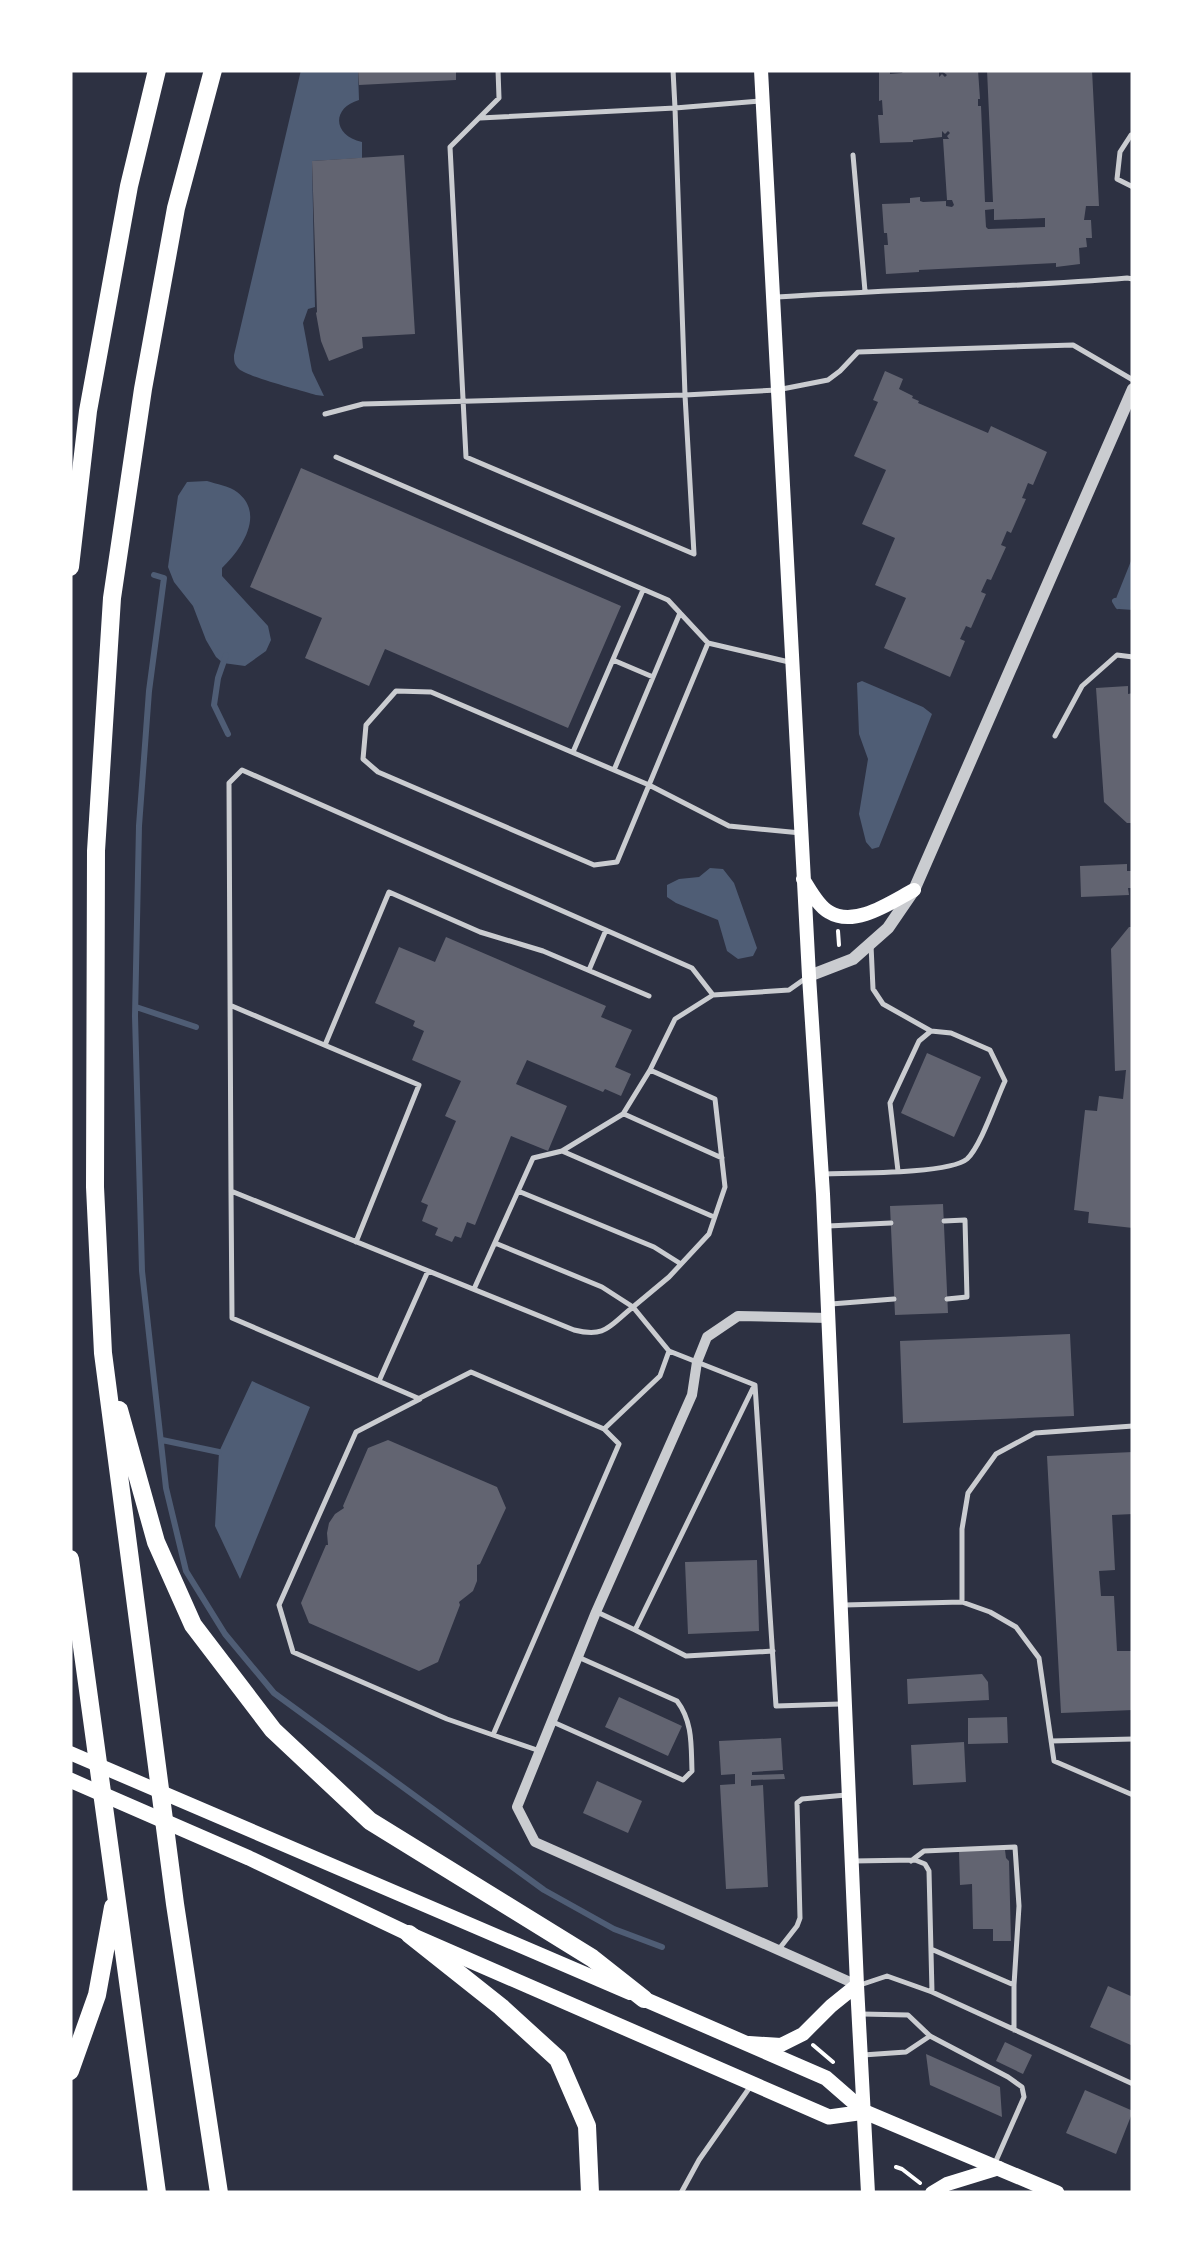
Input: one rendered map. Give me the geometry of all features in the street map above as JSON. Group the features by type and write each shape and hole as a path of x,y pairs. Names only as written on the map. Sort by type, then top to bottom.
{"highway":[{"path":"70,567 88,411 129,186 157,70"},
{"path":"213,70 173,226 143,388 112,598 96,870 95,1187 103,1353 170,1866 222,2193"},
{"path":"103,1353 156,1542 193,1625 273,1730 370,1821 592,1958 644,1999"},
{"path":"70,1558 158,2193"},
{"path":"70,2071 96,1995 116,1892"},
{"path":"409,1934 501,2007 558,2060 587,2126 590,2193"}],"main road":[{"path":"761,70 808,976 822,1174 868,2193"},
{"path":"803,880 829,912 850,918 914,890"},
{"path":"70,1752 826,2078 866,2112 1057,2193"},
{"path":"70,1780 828,2118 866,2112"},
{"path":"745,2043 782,2045 803,2034 857,1986"},
{"path":"926,2188 996,2167"}],"street":[{"path":"808,976 853,959 888,928 914,890 1133,389"},
{"path":"828,1311 738,1316 707,1336 696,1362 692,1395 596,1612 517,1807 535,1842 857,1986"}],"lane":[{"path":"498,70 499,98 450,148 466,457 694,554 684,395 673,70"},
{"path":"480,118 763,101"},
{"path":"1133,135 1120,152 1118,179 1133,186"},
{"path":"853,155 865,291"},
{"path":"772,298 1133,280"},
{"path":"325,414 362,404 777,390 828,380 858,352 1073,345 1133,380"},
{"path":"336,457 668,600 708,642 792,662"},
{"path":"573,752 643,590"},
{"path":"614,770 680,613"},
{"path":"708,642 648,785 617,862 594,865 378,772 363,759 366,725 396,692 432,692 648,785 729,826 801,833"},
{"path":"1055,736 1082,686 1117,655 1133,656"},
{"path":"612,660 653,677"},
{"path":"420,1399 232,1318 229,783 242,770 692,968 713,995"},
{"path":"325,1046 389,892 480,932 543,950 650,996"},
{"path":"588,970 606,930"},
{"path":"822,1174 952,1166 966,1160 981,1137 1005,1080 990,1050 951,1033 931,1032 884,1004 873,990 870,943"},
{"path":"474,1289 533,1158 562,1150 623,1114 675,1019 713,995 789,990 808,976"},
{"path":"232,1006 419,1085 356,1242"},
{"path":"898,1170 890,1104 919,1041 931,1032"},
{"path":"232,1191 593,1335 634,1307 709,1234 725,1187 715,1099 650,1070"},
{"path":"623,1114 722,1158"},
{"path":"562,1150 714,1218"},
{"path":"518,1191 654,1247 681,1264"},
{"path":"944,1221 965,1220 967,1297 947,1298"},
{"path":"824,1226 891,1222"},
{"path":"495,1243 602,1287 634,1307 669,1351 755,1385"},
{"path":"380,1381 428,1271"},
{"path":"828,1311 894,1299"},
{"path":"604,1429 660,1376 669,1351"},
{"path":"493,1735 619,1444 604,1429 471,1372 356,1432 279,1605 293,1652 447,1719 493,1735 540,1751"},
{"path":"635,1630 755,1385"},
{"path":"755,1385 776,1706 845,1704"},
{"path":"962,1602 962,1529 968,1493 996,1454 1035,1433 1133,1426"},
{"path":"841,1606 962,1602 990,1612 1016,1628 1038,1658 1054,1761 1133,1795"},
{"path":"596,1612 686,1656 772,1650"},
{"path":"552,1721 683,1780 692,1772 691,1730 677,1702 578,1657"},
{"path":"1051,1741 1133,1739"},
{"path":"778,1951 800,1918 797,1803 802,1798 849,1794"},
{"path":"911,1860 924,1851 1015,1847 1019,1906 1014,2030"},
{"path":"852,1862 911,1860 924,1864 929,1871 932,1992"},
{"path":"931,1948 1014,1985"},
{"path":"857,1986 888,1976 932,1992 1133,2084"},
{"path":"859,2014 908,2015 930,2036 1022,2087 1024,2097 996,2167"},
{"path":"862,2056 906,2052 930,2036"},
{"path":"681,2193 752,2084"}],"path":[{"path":"838,927 839,945"},
{"path":"812,2044 832,2062"},
{"path":"900,2166 926,2188"}],"water":[{"path":"301,70 358,70 359,100 344,109 339,122 345,134 362,142 362,158 312,161 315,307 308,309 303,323 312,371 324,396 253,376 239,369 234,359"},
{"path":"207,481 234,490 250,511 248,532 222,568 222,576 268,626 271,640 266,651 245,666 223,663 216,657 193,606 174,582 168,567 178,496 187,482"},
{"path":"1133,556 1133,610 1119,609 1115,601"},
{"path":"862,681 932,714 879,847 872,849 866,842 859,814 868,759 859,734 857,683"},
{"path":"710,868 723,869 734,883 757,948 753,956 738,959 727,951 718,920 667,897 667,885 699,877"},
{"path":"252,1381 310,1407 240,1579 215,1526 219,1452"}],"building":[{"path":"358,70 456,70 456,80 359,85"},
{"path":"879,70 890,70 890,74 904,70 933,71 945,77 945,70 978,70 985,202 993,202 987,70 1092,70 1099,206 1086,206 1084,220 1091,220 1092,238 1086,238 1087,247 1079,248 1080,264 886,274 884,245 888,245 882,204 910,203 910,198 920,197 923,202 946,201 946,206 954,205 947,200 943,139 949,139 950,133 942,131 942,137 913,142 880,143 878,115 883,115 882,100 879,101","holes":["994,209 994,220 1045,218 1045,227 988,229 985,210"]},
{"path":"404,155 415,334 362,337 363,348 329,361 316,313 312,161"},
{"path":"885,371 903,379 899,389 918,403 988,433 991,426 1047,452 1033,485 1028,483 1022,498 1026,499 1011,533 1007,531 1001,545 1006,547 981,592 986,594 971,628 966,626 960,639 965,641 950,677 884,648 906,598 875,585 895,538 862,524 886,470 854,456 878,402 873,400"},
{"path":"301,468 621,606 568,728 385,649 369,686 305,658 322,618 250,587"},
{"path":"1128,686 1128,694 1133,693 1133,823 1127,823 1104,802 1096,688"},
{"path":"1127,864 1127,871 1133,871 1129,895 1081,897 1080,866"},
{"path":"1133,927 1133,1228 1088,1223 1089,1212 1074,1210 1085,1110 1097,1111 1099,1096 1123,1099 1126,1070 1115,1071 1111,949"},
{"path":"446,937 606,1006 601,1017 632,1030 615,1067 631,1074 621,1096 527,1060 516,1084 567,1106 548,1151 511,1136 475,1225 467,1222 461,1238 455,1236 452,1242 435,1235 438,1228 422,1221 428,1205 421,1202 456,1121 445,1116 461,1081 412,1060 424,1031 413,1026 415,1021 375,1003 399,947 435,962"},
{"path":"927,1053 981,1077 954,1137 901,1113"},
{"path":"943,1204 948,1313 895,1315 890,1206"},
{"path":"1070,1334 1074,1416 903,1423 900,1341"},
{"path":"388,1440 497,1487 506,1508 477,1565 473,1591 459,1602 438,1662 419,1671 309,1623 301,1603 328,1545 329,1523 344,1508 368,1448"},
{"path":"1133,1452 1133,1514 1112,1515 1115,1570 1099,1571 1101,1596 1114,1596 1117,1651 1133,1651 1133,1710 1061,1713 1047,1456"},
{"path":"757,1560 759,1631 688,1634 685,1562"},
{"path":"982,1674 988,1682 989,1700 908,1704 907,1679"},
{"path":"619,1697 682,1726 668,1756 605,1727"},
{"path":"1007,1717 1008,1743 968,1744 968,1718"},
{"path":"781,1738 783,1770 752,1775 784,1774 785,1779 751,1780 751,1786 763,1785 768,1887 726,1889 720,1785 735,1784 735,1774 721,1775 719,1741"},
{"path":"964,1742 966,1782 913,1785 911,1745"},
{"path":"597,1781 642,1801 628,1833 583,1813"},
{"path":"1005,1850 1009,1861 1011,1941 993,1941 993,1929 973,1929 972,1884 960,1885 959,1851"},
{"path":"1108,1986 1133,1997 1133,2046 1090,2027"},
{"path":"1005,2042 1032,2055 1023,2074 996,2061"},
{"path":"926,2054 1000,2087 1002,2117 930,2085"},
{"path":"1085,2090 1133,2111 1116,2154 1066,2133"}],"waterway":[{"path":"154,575 164,578 149,691 139,826 135,1016 142,1271 166,1488 186,1571 225,1634 274,1693 544,1890 614,1929 662,1947"},
{"path":"1115,601 1118,606"},
{"path":"226,655 214,705 228,734"},
{"path":"136,1007 196,1027"},
{"path":"162,1440 219,1452"}]}
